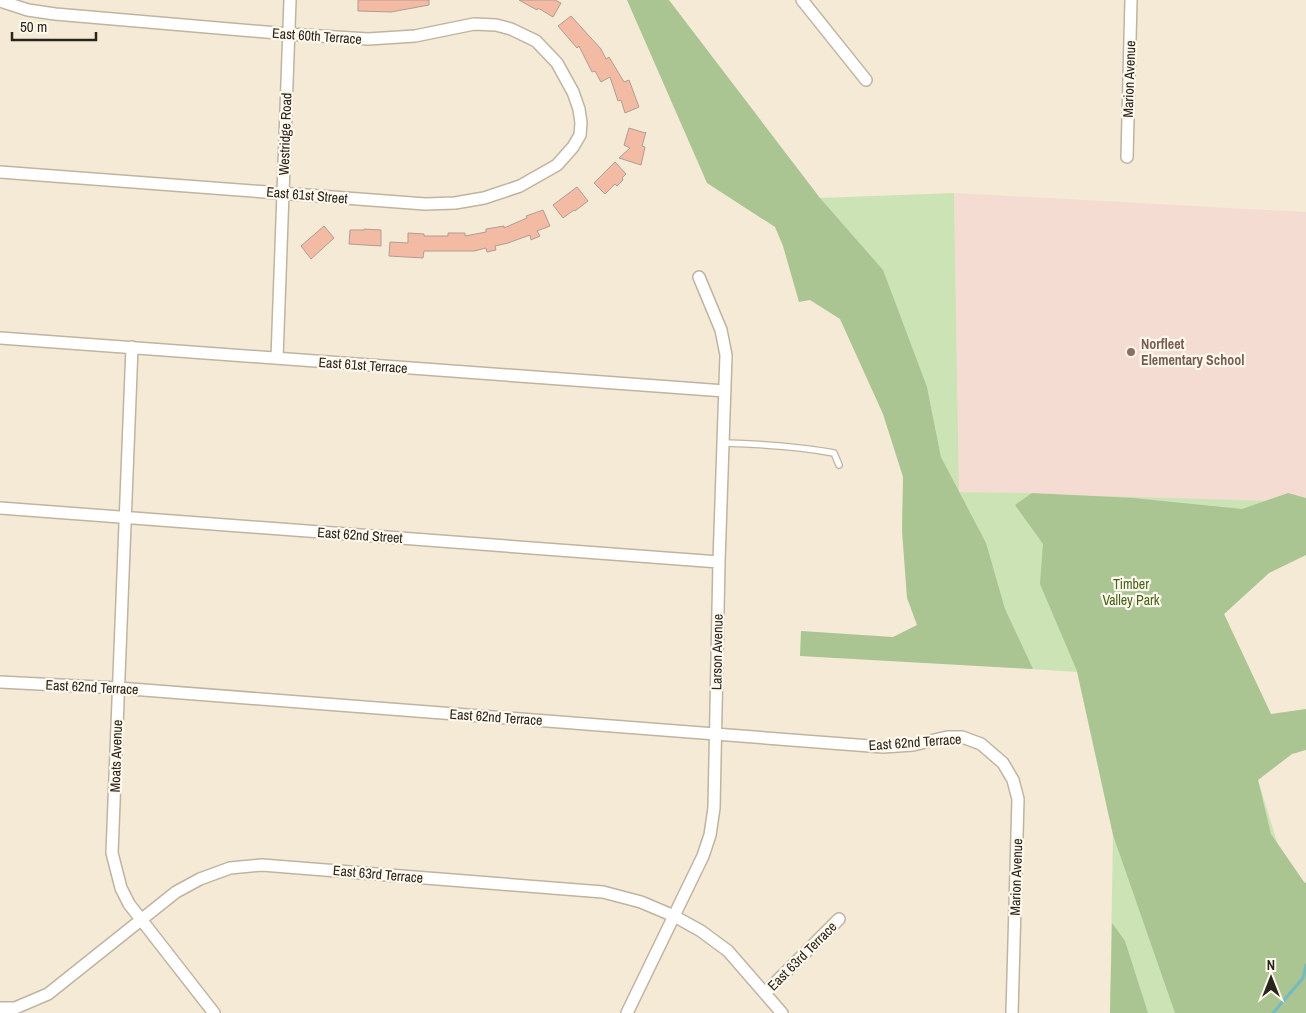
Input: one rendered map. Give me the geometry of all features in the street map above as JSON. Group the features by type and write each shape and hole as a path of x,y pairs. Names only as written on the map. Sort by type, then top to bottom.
{"street":[{"name":"Westridge Road","path":"277,358 290,0"},
{"path":"802,0 866,80"},
{"name":"Marion Avenue","path":"1127,157 1131,0"},
{"name":"East 60th Terrace","path":"0,1 28,10 55,14 368,39 415,36 474,24 511,29 536,41 557,62 573,92 579,109 581,123"},
{"name":"East 61st Street","path":"0,172 425,204 455,203 484,198 520,186 557,165 573,147 580,135 581,123"},
{"name":"Larson Avenue","path":"627,1013 703,856 710,835 714,808 719,562 726,355 722,330 698,278"},
{"name":"East 61st Terrace","path":"0,338 725,391"},
{"name":"Moats Avenue","path":"132,347 112,853 121,888 129,904 214,1013"},
{"name":"East 62nd Street","path":"0,508 719,562"},
{"name":"East 62nd Terrace","path":"0,682 118,688 883,747 913,745 947,737 962,737 981,744 988,750"},
{"name":"Marion Avenue","path":"988,750 1003,763 1013,780 1018,800 1012,1013"},
{"name":"East 63rd Terrace","path":"0,1008 16,1010 48,994 176,892 200,879 230,868 262,865 603,892 641,902 674,916 728,951 782,1013"},
{"name":"East 63rd Terrace","path":"765,993 839,919"}],"lane":[{"path":"724,443 814,449 834,453 839,464"}],"shaded area":[{"name":"Norfleet Elementary School","path":"954,193 1306,212 1306,498 1288,493 1242,509 1133,498 1032,493 959,492"}],"green space":[{"path":"627,0 669,0 820,198 883,270 927,387 941,457 986,543 1005,609 1033,669 800,656 801,631 893,637 917,625 907,598 902,531 903,477 883,414 840,319 810,300 799,302 783,246 775,227 707,183"},
{"path":"954,193 959,492 941,457 927,387 820,198"},
{"name":"Timber Valley Park","path":"959,492 1306,502 1269,573 1224,614 1258,780 1295,901 1306,1013 1110,1013 1113,834 1077,672 968,665"},
{"name":"Timber Valley Park","path":"1032,493 1133,498 1242,509 1288,493 1306,498 1306,555 1269,573 1224,614 1271,714 1306,709 1306,750 1292,754 1258,780 1271,834 1306,883 1306,1013 1175,1013 1113,835 1077,671 1040,584 1043,544 1015,505"},
{"path":"1112,923 1125,941 1148,1013 1110,1013"}],"building":[{"path":"358,0 429,0 429,5 391,12 358,11"},
{"path":"519,0 555,0 561,3 553,17"},
{"path":"571,16 601,49 606,59 609,57 624,82 629,80 639,107 625,113 621,100 618,101 610,77 601,82 595,71 592,72 579,46 577,48 558,26"},
{"path":"629,128 646,132 642,146 645,147 641,165 619,158 630,148 624,145"},
{"path":"615,162 626,174 617,186 615,184 605,194 594,183"},
{"path":"577,187 588,201 563,218 553,205"},
{"path":"543,210 550,226 537,231 540,236 531,240 530,235 495,246 496,250 487,252 486,248 474,251 424,251 423,258 389,256 390,242 408,243 408,233 424,234 424,236 448,236 448,233 465,233 465,236 486,232 486,229 504,226 504,228 527,218 526,216"},
{"path":"324,226 334,238 311,259 301,246"},
{"path":"350,230 381,230 381,246 349,244"}],"waterway":[{"path":"1273,1013 1303,978 1306,965"}],"place":[{"name":"Norfleet Elementary School","path":"1131,352"}]}
